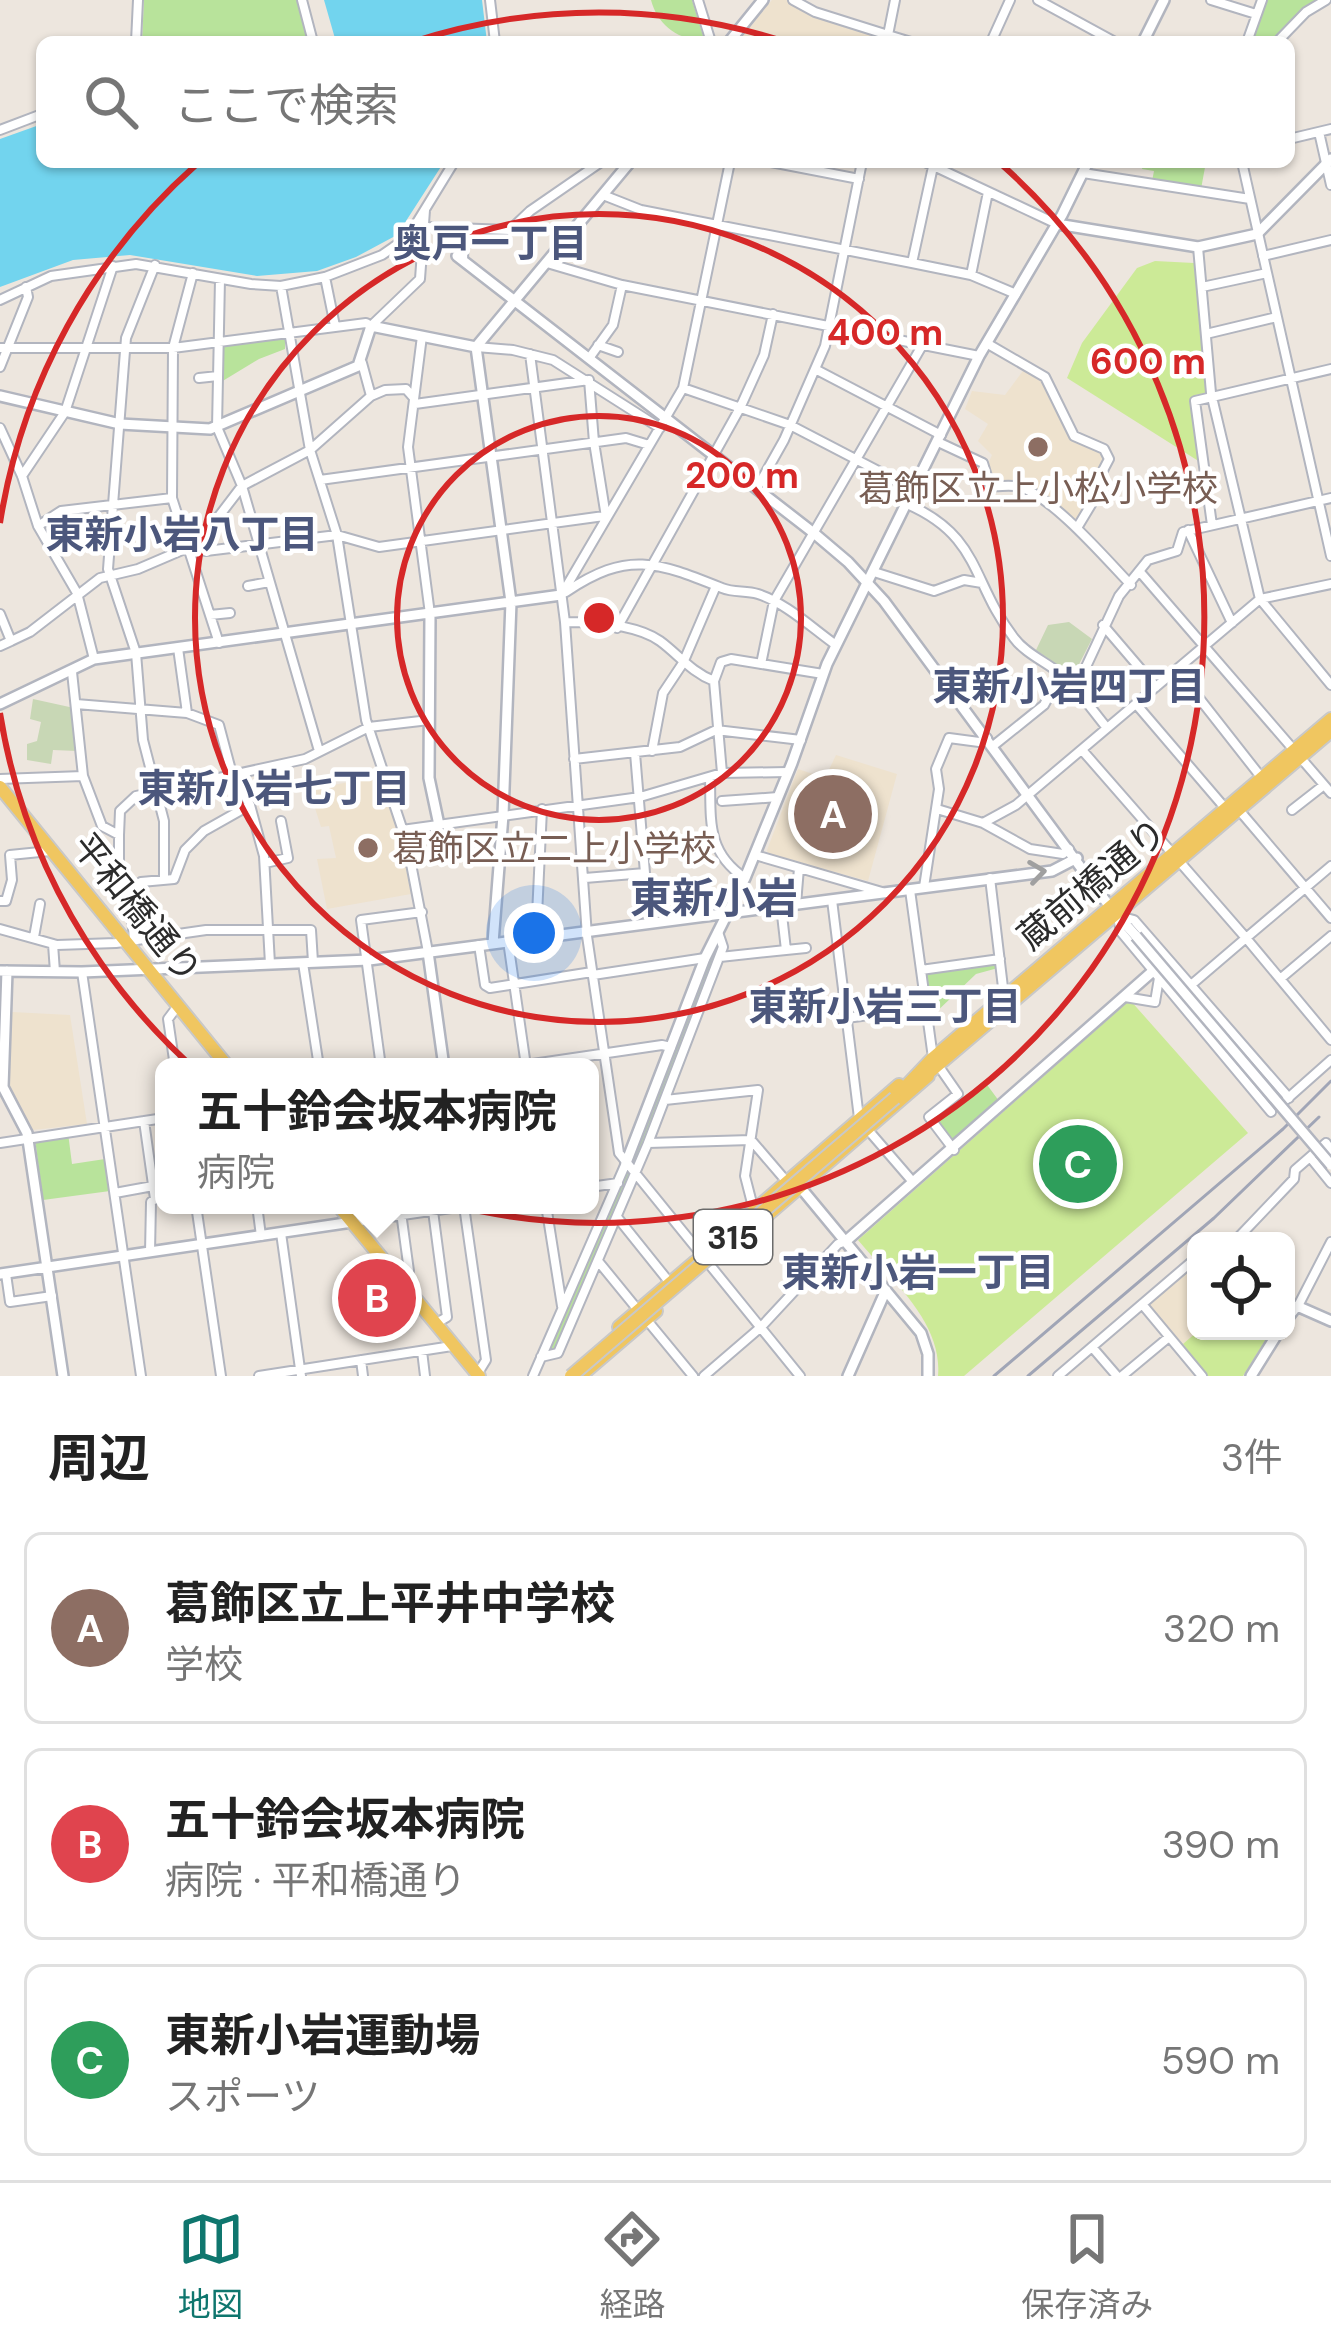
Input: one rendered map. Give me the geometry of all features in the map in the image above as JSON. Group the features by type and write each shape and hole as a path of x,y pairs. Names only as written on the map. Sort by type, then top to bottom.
{"main road":[{"name":"蔵前橋通り","path":"935,1062 1298,754 1331,719"},
{"name":"蔵前橋通り","path":"1233,810 1262,778 1331,731"},
{"name":"平和橋通り","path":"0,783 221,1058"},
{"name":"蔵前橋通り","path":"566,1376 895,1098 1004,998 1114,911"},
{"path":"586,1374 670,1282 706,1260 754,1211 811,1171 935,1062"},
{"path":"566,1376 793,1183"},
{"path":"345,1214 478,1375"}],"street":[{"path":"136,36 138,0"},
{"path":"302,0 311,36"},
{"path":"490,0 494,36"},
{"path":"698,0 709,36"},
{"path":"734,36 763,0"},
{"path":"793,0 880,36"},
{"path":"889,36 895,0"},
{"path":"994,36 1010,0"},
{"path":"1038,0 1104,36"},
{"path":"1146,36 1164,0"},
{"path":"1211,0 1256,14"},
{"path":"1249,36 1262,0"},
{"path":"1283,36 1326,0"},
{"path":"0,130 36,116"},
{"path":"1295,138 1331,129"},
{"path":"1319,132 1331,185"},
{"path":"941,168 1058,224 1198,247 1257,233 1329,162"},
{"path":"408,237 450,168"},
{"path":"0,300 64,273 113,266 155,265 281,286 325,278 382,255 425,229 510,230 592,168"},
{"path":"493,943 511,602 476,347 625,168"},
{"path":"561,595 683,388 729,168"},
{"path":"802,168 859,179"},
{"path":"757,488 815,369 829,326 861,168"},
{"path":"912,263 930,168"},
{"path":"533,1376 618,1184 705,958 755,855 836,644 979,356 1058,224 1085,168 1250,199"},
{"path":"1242,168 1331,556"},
{"path":"971,275 988,192"},
{"path":"603,196 641,210 971,275 1016,294"},
{"path":"371,396 362,363 371,326 420,279 425,208"},
{"path":"464,229 460,258 871,577 1114,911 1331,1165"},
{"path":"1263,256 1331,240"},
{"path":"1198,247 1213,398 1260,599 1331,685"},
{"path":"547,263 622,285 979,356"},
{"path":"155,265 124,349 109,575 136,653 142,740 164,821 164,879"},
{"path":"22,476 65,412 113,266"},
{"path":"1202,287 1267,272"},
{"path":"193,273 172,348 172,498 219,643"},
{"path":"325,278 335,326"},
{"path":"220,279 218,427 242,486 319,751"},
{"path":"590,357 613,325 622,285"},
{"path":"281,286 310,450 337,535 369,728 422,912 443,1058"},
{"path":"0,367 28,297 26,287"},
{"path":"617,628 740,408 764,355 773,314"},
{"path":"1206,334 1277,317"},
{"path":"4,348 172,348 366,323 553,360 660,428"},
{"path":"422,337 408,447 430,614 429,778 439,825"},
{"path":"761,664 774,601 922,344"},
{"path":"988,344 1045,377 1074,436 1104,449 1108,459 1098,493 1077,528"},
{"path":"598,345 618,352"},
{"path":"530,354 565,622 592,974 619,1153 800,1376"},
{"path":"0,396 119,424 218,427 362,363"},
{"path":"815,369 983,463 990,485 1019,487 1077,528 1131,585"},
{"path":"1212,525 1195,400 1331,369"},
{"path":"200,378 218,376"},
{"path":"415,402 589,380"},
{"path":"589,380 606,517"},
{"path":"683,388 790,425 913,489"},
{"path":"0,646 30,632 77,593 109,575 138,569 187,548 242,486 310,450 371,396 406,389 415,402"},
{"path":"0,428 38,526 77,593 94,659"},
{"path":"320,480 626,438 649,445"},
{"path":"38,526 61,512 172,498"},
{"path":"1071,684 1084,670 1119,596 1148,560 1177,550 1183,532 1331,498"},
{"path":"907,504 940,519 955,534 1020,646 1061,674 1107,728"},
{"path":"187,548 206,551 337,535 379,547 606,517"},
{"path":"1188,530 1232,623"},
{"path":"0,704 94,659 561,595 601,570 654,563 716,586 754,592 836,644"},
{"path":"1140,572 1331,793"},
{"path":"871,577 934,591 964,580 982,583"},
{"path":"248,586 269,582"},
{"path":"982,823 1029,794 1260,599 1331,584"},
{"path":"652,751 663,693 683,663 716,586"},
{"path":"210,615 230,613"},
{"path":"0,614 11,641"},
{"path":"565,622 592,622 658,639 683,663 714,681"},
{"path":"1103,625 1156,687"},
{"path":"178,648 187,713"},
{"path":"722,772 714,681 721,662 823,674"},
{"path":"1177,670 1262,778"},
{"path":"72,672 83,776 102,826 119,835"},
{"path":"924,887 937,809 937,769 949,738 990,742 1043,705 1061,674"},
{"path":"76,704 187,713 219,725 232,774 250,805 265,863 270,964"},
{"path":"1136,704 1331,918"},
{"path":"129,939 129,891 119,870 119,815 136,796 305,759 369,728 429,720"},
{"path":"574,759 680,747 716,730 801,740"},
{"path":"1082,750 1331,1040"},
{"path":"585,878 645,872 635,753"},
{"path":"402,830 640,797 722,772 788,772"},
{"path":"0,783 83,776"},
{"path":"710,777 717,852 725,865 745,878"},
{"path":"1292,810 1324,785"},
{"path":"722,800 778,797"},
{"path":"129,891 141,882 178,876 185,850 204,831 250,805"},
{"path":"536,938 542,809"},
{"path":"937,809 982,823 1030,849 1074,853"},
{"path":"265,863 288,858 281,821"},
{"path":"0,901 6,901 12,880 10,855 51,851"},
{"path":"63,1376 28,1139 3,1087 4,971 369,960 1052,871 1074,853"},
{"path":"755,855 883,893"},
{"path":"1191,986 1331,866"},
{"path":"796,904 799,868"},
{"path":"990,878 1004,998"},
{"path":"910,890 935,1062 958,1094 929,1117 954,1150"},
{"path":"832,900 864,1125 914,1184"},
{"path":"34,937 40,904"},
{"path":"781,906 786,950"},
{"path":"1114,911 1121,932 1268,1115 1331,1060"},
{"path":"1114,911 1133,920 1289,1098"},
{"path":"379,1058 361,920 422,912"},
{"path":"0,929 53,944 206,930 311,930 308,963 318,1058"},
{"path":"542,1358 558,1353 635,1174 720,957 723,947 718,930"},
{"path":"1280,980 1331,936"},
{"path":"508,941 525,1058"},
{"path":"53,944 55,972"},
{"path":"479,945 485,985 490,988 705,958"},
{"path":"720,957 806,948"},
{"path":"920,970 1000,958"},
{"path":"82,972 141,1376"},
{"path":"704,1376 760,1327 838,1244 1156,974"},
{"path":"1125,997 1155,1002 1156,974"},
{"path":"1190,1013 1204,1002"},
{"path":"174,1058 168,1019 178,1006"},
{"path":"847,1018 926,1007"},
{"path":"578,1058 662,1045 672,1048"},
{"path":"665,1100 758,1090 746,1183 754,1211"},
{"path":"0,1143 155,1119"},
{"path":"144,1121 153,1186 150,1252"},
{"path":"648,1142 751,1140 846,1241 921,1333 928,1376"},
{"path":"1244,1232 1294,1179 1295,1170 1328,1146"},
{"path":"1310,1156 1331,1183"},
{"path":"599,1186 618,1184"},
{"path":"115,1193 153,1186"},
{"path":"197,1214 221,1376"},
{"path":"258,1214 261,1237"},
{"path":"52,1296 10,1302 3,1274 384,1214"},
{"path":"400,1280 409,1271 401,1214"},
{"path":"433,1214 447,1317 435,1324"},
{"path":"467,1214 486,1355 478,1375"},
{"path":"547,1214 562,1307"},
{"path":"617,1217 670,1282"},
{"path":"281,1233 301,1373"},
{"path":"1295,1300 1331,1242"},
{"path":"598,1261 693,1376"},
{"path":"1058,1376 1187,1266"},
{"path":"848,1376 886,1290"},
{"path":"1142,1304 1202,1376"},
{"path":"1295,1306 1331,1321"},
{"path":"1092,1347 1119,1376 1169,1337"},
{"path":"1251,1376 1273,1340"},
{"path":"259,1376 453,1346"},
{"path":"422,1352 425,1376"},
{"path":"361,1360 363,1376"}],"shaded area":[{"path":"772,0 789,0 813,14 879,36 743,36"},
{"name":"葛飾区立上小松小学校","path":"1025,368 1043,377 1072,437 1101,450 1106,459 1077,523 1040,494 993,483 988,464 992,455 978,441 988,424 965,409 972,391 1005,395"},
{"path":"836,755 897,774 868,881 768,854 798,769 825,778"},
{"name":"葛飾区立二上小学校","path":"381,776 411,894 327,909 317,859 336,858 329,826 321,827 312,789"},
{"path":"12,1012 70,1015 87,1124 33,1130 7,1086"},
{"path":"1187,1272 1187,1340 1265,1340 1243,1376 1208,1376 1148,1306"}],"green space":[{"path":"144,0 298,0 307,36 142,36"},
{"path":"651,0 692,0 703,36 682,36 658,17"},
{"path":"1267,0 1320,0 1278,36 1253,36"},
{"path":"1205,168 1201,189 1152,181 1154,171 1142,169"},
{"path":"1155,261 1194,263 1206,393 1191,401 1200,462 1067,378 1082,343 1137,268"},
{"path":"285,337 285,349 221,382 221,345"},
{"path":"1069,622 1092,639 1073,676 1036,650 1048,625"},
{"path":"33,699 74,708 77,751 53,750 51,764 27,760 27,744 37,741 41,722 30,719"},
{"path":"718,939 721,948 633,1165 631,1160"},
{"path":"994,962 998,968 976,974 930,1018 921,970"},
{"path":"1130,1000 1248,1133 964,1376 938,1376 932,1337 923,1320 858,1240"},
{"path":"985,1082 999,1101 953,1141 933,1117"},
{"path":"68,1133 72,1164 105,1159 110,1191 43,1200 35,1139"},
{"path":"627,1170 632,1175 555,1352 545,1353"},
{"path":"1188,1340 1265,1340 1243,1376 1208,1376 1183,1344"}],"water":[{"path":"324,0 482,0 486,36 334,36"},
{"path":"36,126 36,168 440,168 397,235 317,271 257,276 130,255 73,260 0,287 0,139"}],"railway":[{"path":"994,1376 1283,1129 1331,1081"},
{"path":"1028,1376 1214,1218 1319,1117"}],"place":[{"name":"葛飾区立上小松小学校","path":"1038,447"},
{"name":"葛飾区立上平井中学校","path":"833,814"},
{"name":"葛飾区立二上小学校","path":"368,848"},
{"name":"東新小岩運動場","path":"1078,1164"},
{"name":"五十鈴会坂本病院","path":"377,1298"}],"district":[{"name":"奥戸一丁目","path":"490,243"},
{"name":"東新小岩八丁目","path":"182,534"},
{"name":"東新小岩四丁目","path":"1069,686"},
{"name":"東新小岩七丁目","path":"274,788"},
{"name":"東新小岩","path":"714,898"},
{"name":"東新小岩三丁目","path":"885,1006"},
{"name":"東新小岩一丁目","path":"918,1272"}]}
